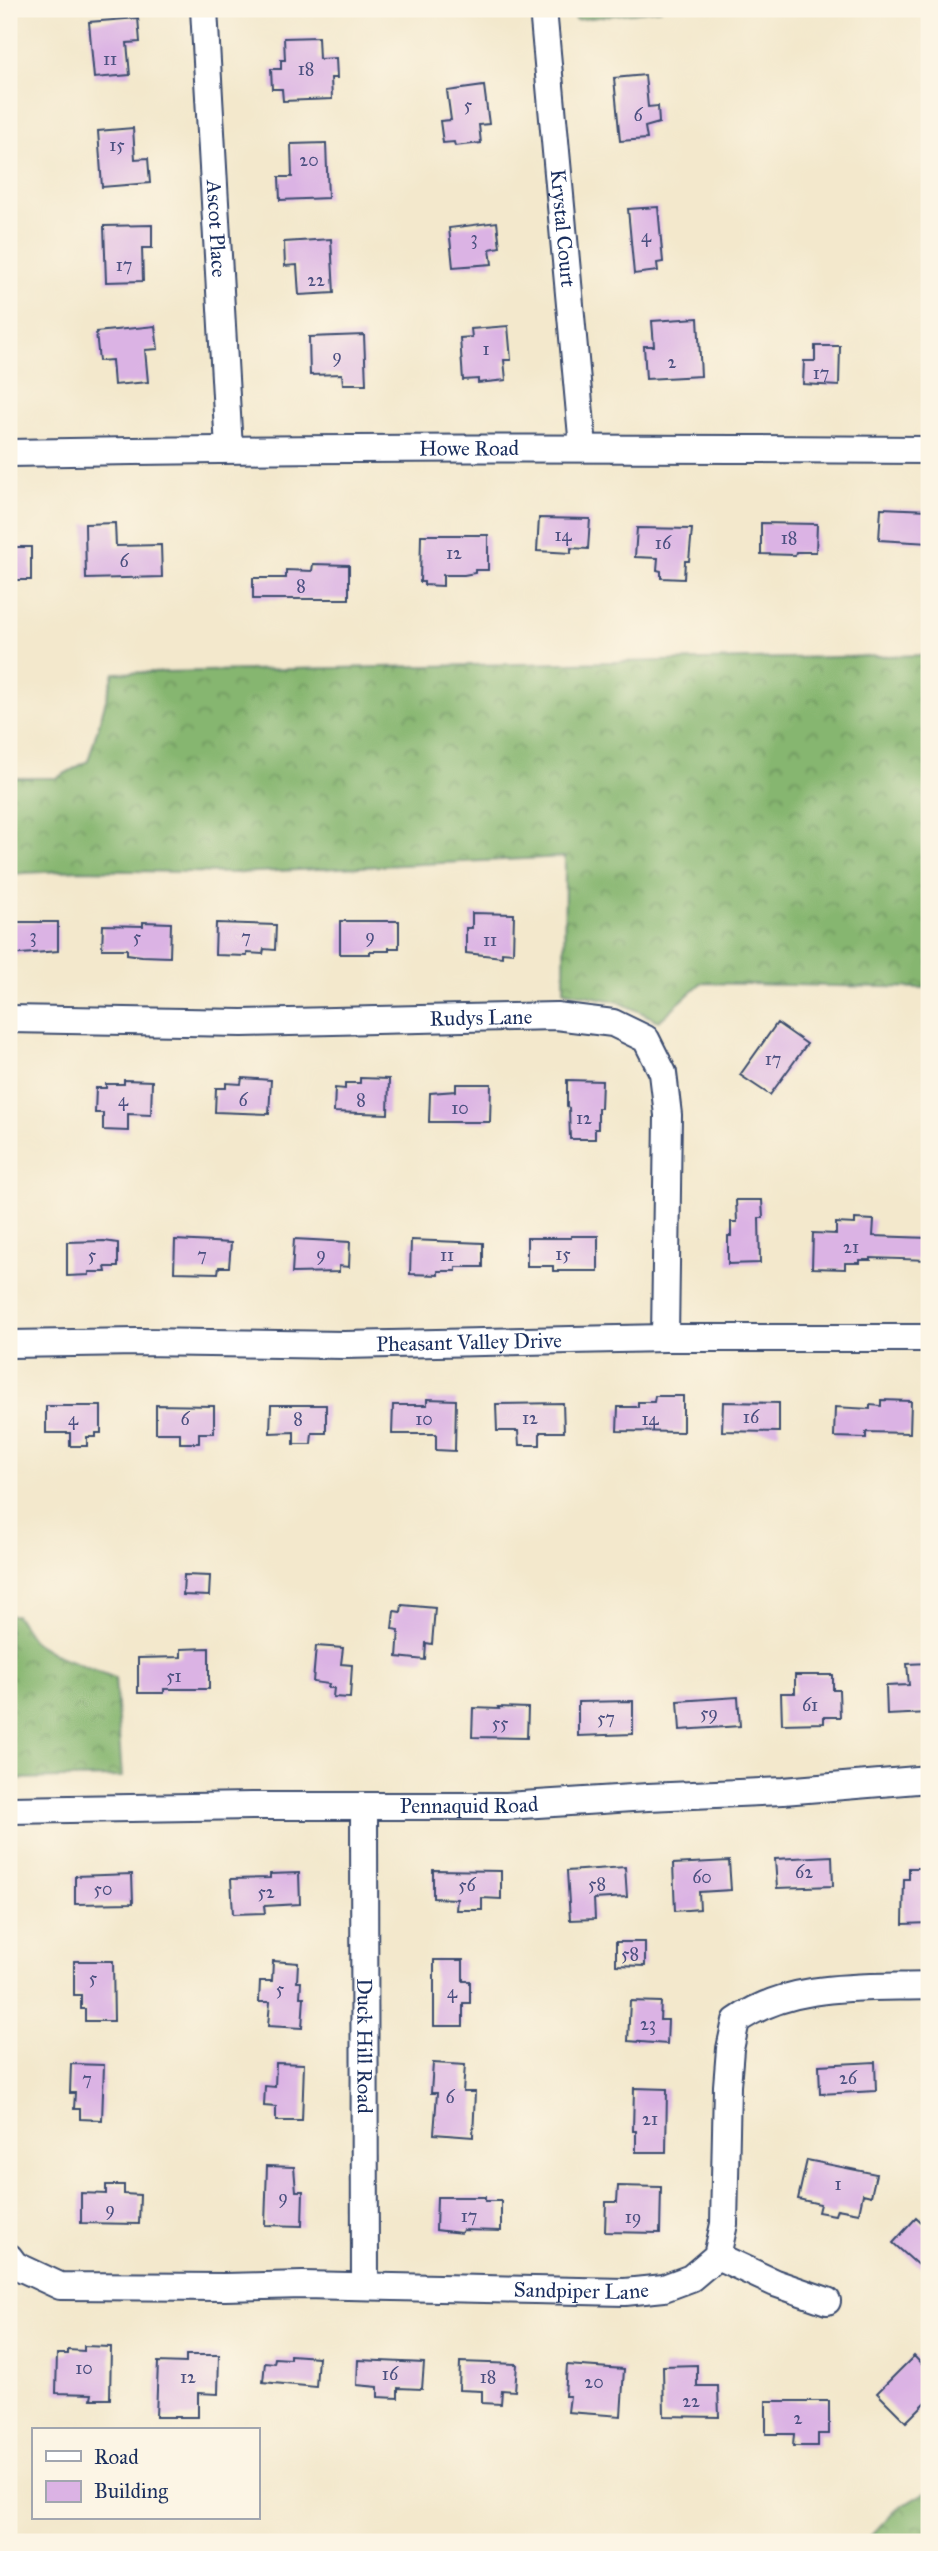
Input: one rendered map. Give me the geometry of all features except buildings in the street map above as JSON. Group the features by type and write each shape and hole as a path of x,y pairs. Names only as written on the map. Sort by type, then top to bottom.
{"street":[{"name":"Ascot Place","path":"204,9 229,449"},
{"name":"Krystal Court","path":"543,9 583,447"},
{"name":"Howe Road","path":"9,453 583,447 929,450"},
{"name":"Rudys Lane","path":"9,1019 242,1023 556,1016 613,1023 646,1039 663,1073 668,1115 665,1338"},
{"name":"Pheasant Valley Drive","path":"9,1344 138,1342 344,1345 665,1338 929,1338"},
{"name":"Pennaquid Road","path":"9,1810 252,1805 506,1806 783,1791 929,1779"},
{"name":"Duck Hill Road","path":"364,1807 365,2286"},
{"path":"827,2301 775,2283 717,2256 724,2224 727,2085 736,2021 752,2010 801,1992 929,1986"},
{"name":"Sandpiper Lane","path":"9,2257 15,2265 60,2286 365,2286 625,2292 664,2288 691,2278 717,2256"}],"green space":[{"path":"573,9 662,9 576,20"},
{"path":"929,655 929,988 701,983 659,1021 619,1002 564,991 565,857 237,873 79,870 9,874 9,778 57,778 88,761 114,673"},
{"path":"9,1615 16,1615 34,1642 54,1654 115,1678 122,1777 9,1779"},
{"path":"929,2490 929,2542 865,2542 894,2511"}]}
